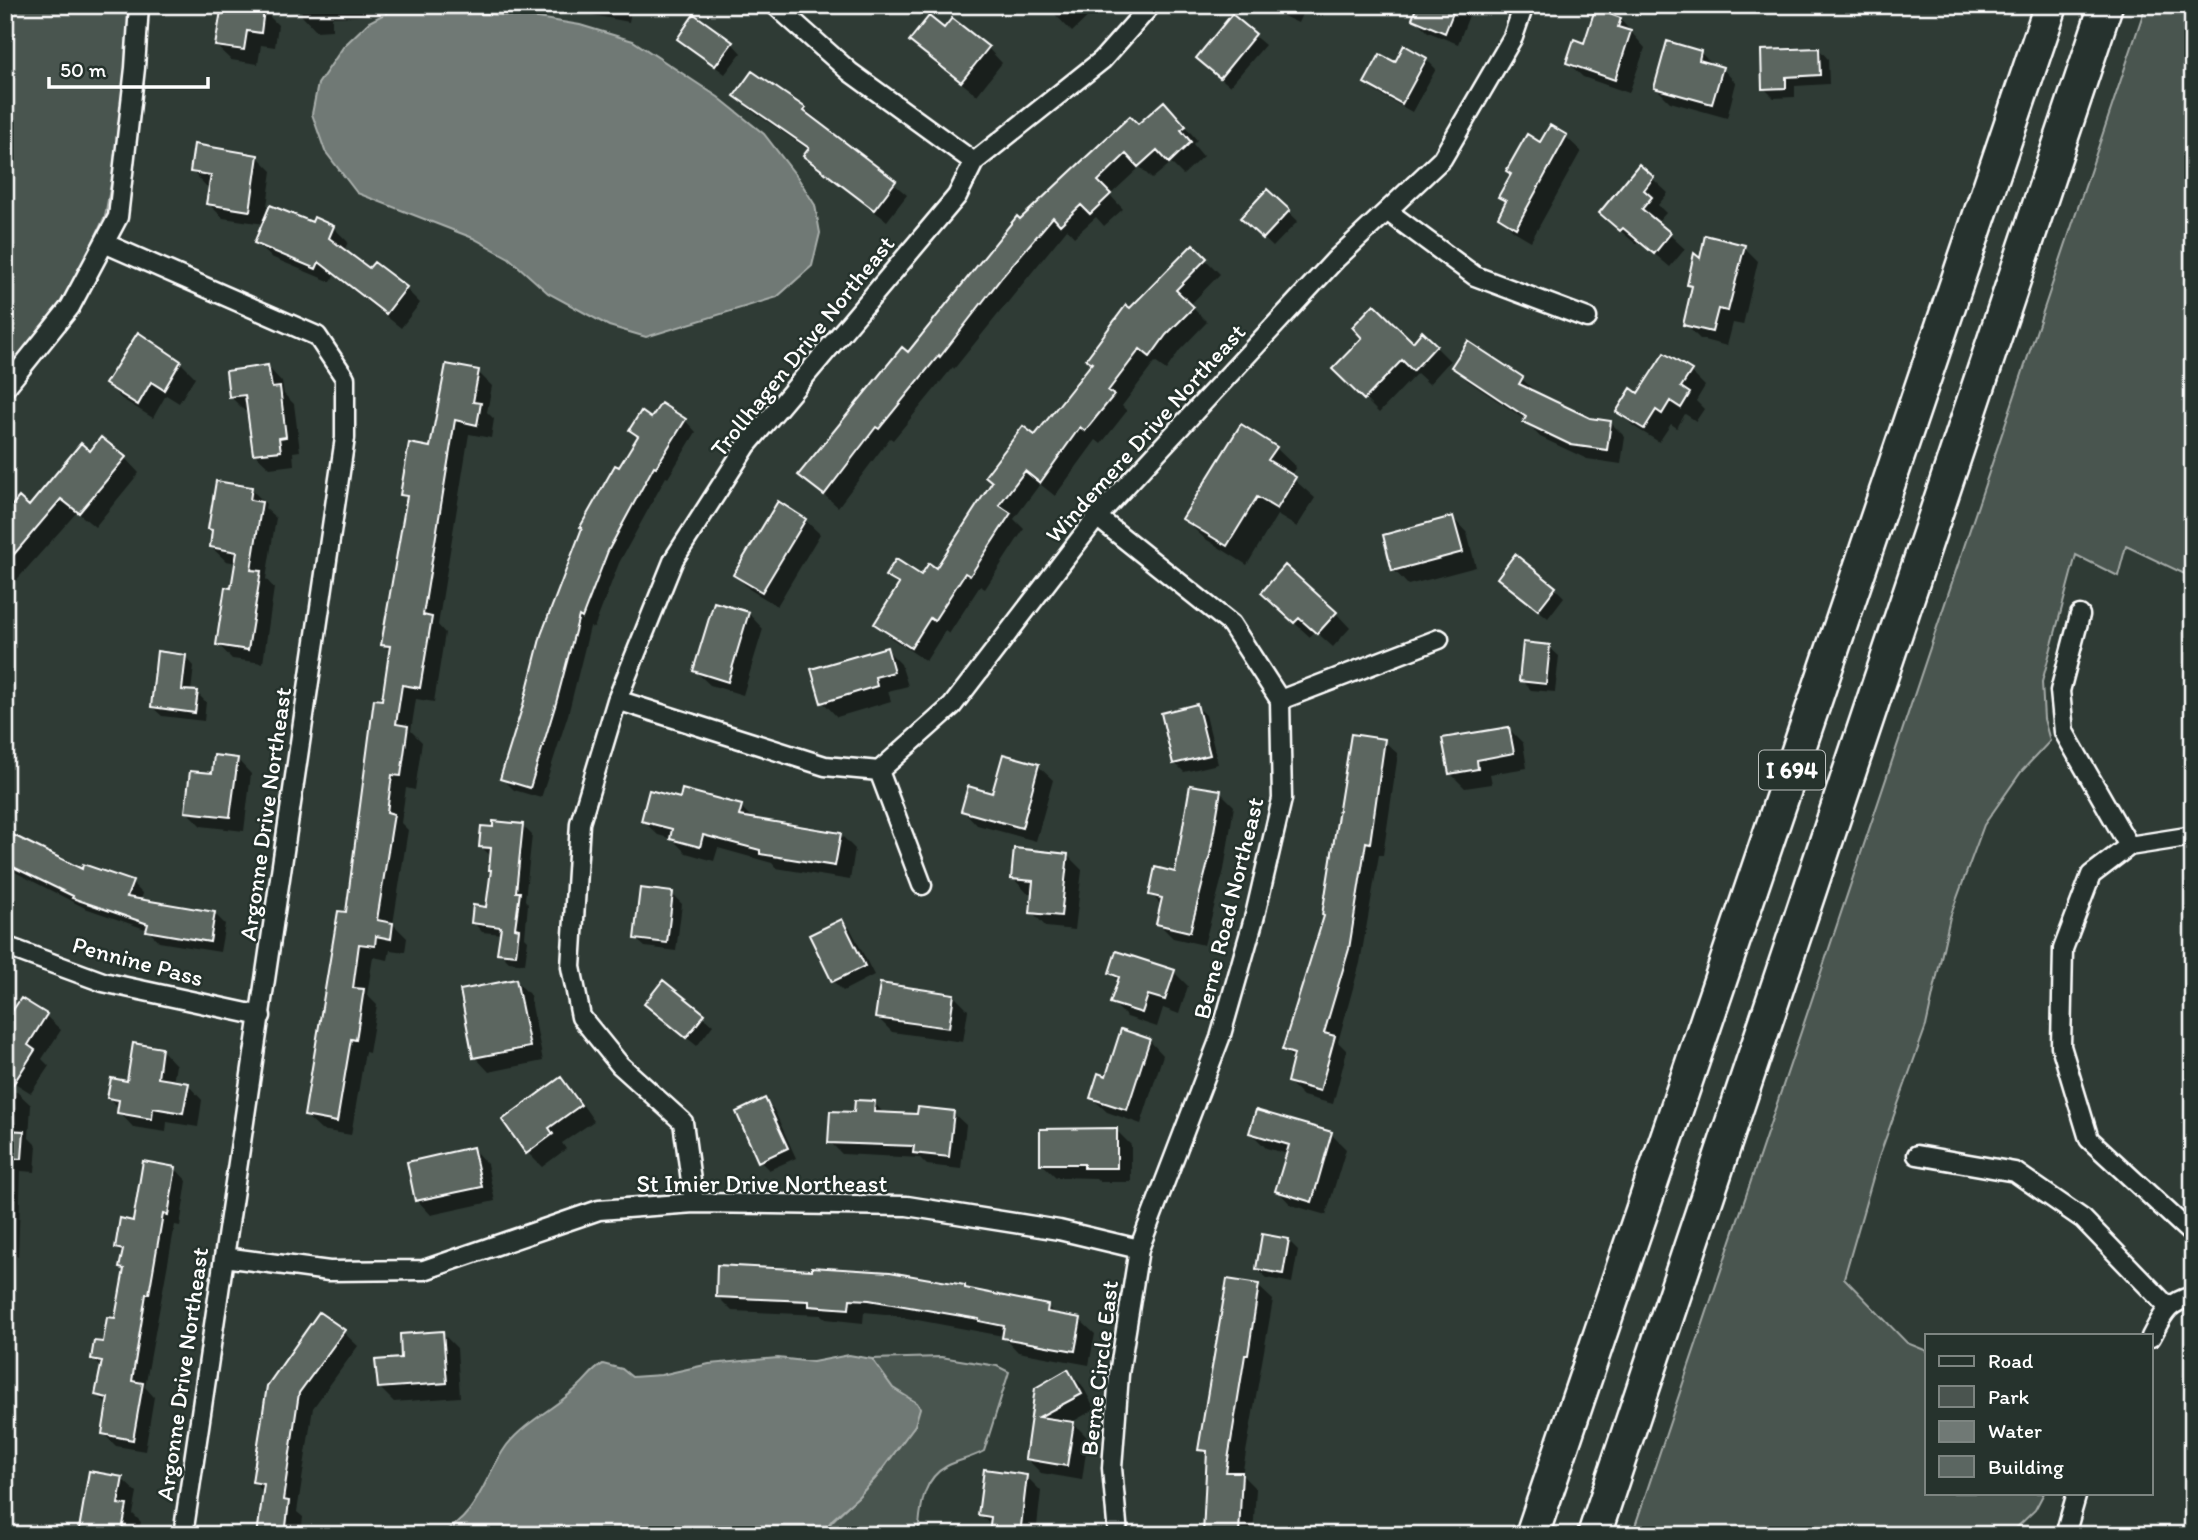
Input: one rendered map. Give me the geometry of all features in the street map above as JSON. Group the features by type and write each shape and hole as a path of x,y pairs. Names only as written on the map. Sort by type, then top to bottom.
{"highway":[{"name":"I 694","path":"1532,1535 2051,5"},
{"name":"I 694","path":"1594,1535 2106,5"}],"street":[{"path":"5,388 70,307 118,217 135,68 139,5"},
{"path":"775,5 850,72 974,162"},
{"name":"Trollhagen Drive Northeast","path":"694,1203 683,1122 620,1065 581,1017 571,967 580,823 617,700 674,559 747,445 957,196 974,162 1102,60 1151,5"},
{"name":"Windemere Drive Northeast","path":"878,771 952,706 1097,517 1336,259 1442,159 1513,37 1524,5"},
{"path":"1387,211 1475,276 1587,318"},
{"name":"Argonne Drive Northeast","path":"104,243 317,337 345,378 345,438 183,1535"},
{"path":"1097,517 1231,624 1280,700 1439,639"},
{"path":"2081,615 2060,691 2064,732 2129,846"},
{"path":"617,700 825,766 878,771 922,885"},
{"name":"Berne Road Northeast","path":"1139,1249 1220,1038 1255,915 1282,799 1280,700"},
{"path":"2193,836 2129,846 2091,875 2063,949 2061,1046 2089,1139 2193,1235"},
{"name":"Pennine Pass","path":"5,946 103,982 261,1016"},
{"path":"1917,1154 2015,1172 2083,1219 2168,1307"},
{"name":"St Imier Drive Northeast","path":"224,1258 329,1271 424,1270 599,1210 694,1203 907,1206 1059,1230 1139,1249"},
{"name":"Berne Circle East","path":"1118,1535 1112,1468 1119,1374 1139,1249"},
{"path":"2152,1335 2168,1307 2193,1296"},
{"path":"2065,1535 2077,1494"}],"green space":[{"path":"5,5 132,5 127,97 105,216 64,305 5,379"},
{"path":"2146,5 2193,5 2193,578 2126,546 2118,576 2076,555 2042,682 2044,719 2050,741 2021,772 1984,825 1950,917 1926,1026 1879,1157 1844,1278 1907,1343 1925,1350 1925,1494 2043,1494 2035,1510 2009,1535 1632,1535"},
{"path":"941,1357 997,1366 1009,1372 984,1451 947,1466 932,1479 924,1496 918,1535 820,1535 875,1479 915,1425 872,1359"}],"water":[{"path":"390,11 452,11 538,18 580,25 633,41 718,97 764,134 815,205 820,233 812,266 777,297 646,337 609,326 548,293 509,258 473,238 357,193 325,151 312,114 318,84 344,46 369,22"},
{"path":"849,1355 872,1359 893,1388 917,1403 920,1408 915,1425 878,1475 820,1535 439,1535 463,1518 472,1507 499,1458 515,1436 570,1394 603,1364 622,1369 632,1377 661,1375 709,1364 778,1358 813,1362"}],"building":[{"path":"222,5 253,5 264,9 261,33 247,31 244,50 215,46"},
{"path":"1417,5 1456,5 1445,33 1412,19"},
{"path":"1595,9 1621,18 1618,27 1631,31 1615,80 1566,63 1574,39 1584,43"},
{"path":"694,14 733,42 715,66 677,39"},
{"path":"1232,14 1256,34 1220,78 1196,58"},
{"path":"929,16 944,28 952,18 989,47 961,82 909,41"},
{"path":"1667,41 1701,51 1699,60 1723,67 1712,104 1654,88"},
{"path":"1404,45 1427,58 1402,104 1364,83 1380,54 1395,62"},
{"path":"1819,48 1820,75 1786,77 1786,88 1762,89 1761,50"},
{"path":"752,71 806,108 804,111 896,181 874,210 803,156 809,148 734,96"},
{"path":"1164,101 1186,126 1181,130 1191,142 1169,163 1157,150 1138,167 1126,154 1098,181 1111,194 1090,214 1081,205 1060,225 1053,217 940,357 939,355 879,429 876,427 824,495 798,475 902,347 908,352 1017,216 1020,219 1130,116 1138,124"},
{"path":"1550,125 1567,135 1516,228 1498,217 1506,201 1498,197 1511,174 1506,171 1527,134 1540,142"},
{"path":"194,144 258,155 250,211 206,204 211,175 190,172"},
{"path":"1639,164 1654,177 1644,190 1652,197 1642,209 1671,233 1654,254 1623,228 1620,231 1599,213"},
{"path":"1267,189 1290,210 1263,239 1240,218"},
{"path":"270,205 312,222 314,217 334,226 329,238 369,268 374,262 407,287 386,314 319,262 316,269 254,243"},
{"path":"1705,235 1745,245 1728,311 1718,309 1712,332 1683,325 1692,286 1687,285 1694,253 1700,258"},
{"path":"1193,244 1207,258 1176,290 1194,307 1166,335 1150,357 1140,349 1108,391 1114,395 1085,431 1080,427 1040,483 1025,471 999,505 1011,513 970,576 965,573 934,621 930,618 911,648 874,624 899,584 885,576 896,559 921,575 929,563 936,568 992,482 985,476 1023,426 1035,435 1092,363 1086,359 1126,305 1130,308"},
{"path":"1374,304 1413,342 1422,331 1437,345 1413,371 1402,360 1364,400 1332,369 1362,338 1352,327"},
{"path":"138,332 181,361 164,390 151,382 138,405 105,384"},
{"path":"1468,341 1523,377 1519,384 1590,418 1611,421 1607,450 1571,445 1523,422 1526,417 1451,367"},
{"path":"1664,353 1692,370 1681,387 1690,393 1681,408 1670,401 1662,414 1656,410 1644,429 1616,412 1631,388 1638,393"},
{"path":"446,364 479,370 473,402 481,403 477,425 455,420 423,615 432,617 420,688 402,685 396,724 408,726 401,776 392,775 387,812 394,814 377,920 393,923 391,939 376,936 375,946 359,944 353,988 364,989 356,1040 351,1039 337,1122 304,1116 338,911 346,912 374,699 382,700 390,646 381,645 407,496 400,495 409,443 430,447"},
{"path":"268,365 272,388 280,387 286,437 279,438 281,451 253,454 245,395 229,397 226,371"},
{"path":"661,403 686,419 656,467 654,466 608,551 582,618 579,616 530,788 500,779 541,635 582,528 580,527 615,465 619,467 638,436 629,430 641,411 651,418"},
{"path":"1241,424 1277,447 1268,460 1296,477 1277,509 1257,497 1227,546 1182,519"},
{"path":"101,437 126,457 79,513 61,499 5,565 5,514 19,497 29,506 81,443 90,451"},
{"path":"216,481 252,487 250,500 262,502 251,570 261,571 248,650 216,645 225,587 231,588 237,552 210,547 212,530 208,529"},
{"path":"778,501 806,519 762,592 733,575"},
{"path":"1453,516 1463,552 1392,571 1383,535"},
{"path":"1515,554 1556,587 1538,610 1497,578"},
{"path":"1285,565 1337,612 1317,634 1299,618 1294,623 1261,593"},
{"path":"714,602 749,612 728,682 693,671"},
{"path":"1523,642 1550,645 1546,684 1519,681"},
{"path":"887,647 894,672 875,677 877,686 821,703 811,669"},
{"path":"157,651 186,655 182,690 198,691 195,713 151,707"},
{"path":"1197,704 1210,755 1173,764 1161,713"},
{"path":"1509,727 1514,753 1477,760 1478,769 1449,774 1442,738"},
{"path":"1351,734 1385,739 1370,843 1366,842 1349,949 1324,1033 1335,1036 1320,1091 1287,1082 1294,1054 1282,1050 1324,916 1322,915"},
{"path":"1003,754 1039,764 1022,828 961,811 968,786 992,793"},
{"path":"214,755 238,758 230,817 185,812 190,771 212,773"},
{"path":"1190,785 1221,790 1210,855 1190,932 1156,924 1162,898 1149,895 1155,867 1175,872"},
{"path":"682,789 742,805 739,816 841,833 835,866 760,854 760,850 703,835 700,847 670,839 672,829 641,821 649,790 680,798"},
{"path":"493,821 523,824 516,892 520,892 515,928 519,929 516,955 497,953 501,927 471,923 473,905 486,907 491,848 479,847 481,826 493,827"},
{"path":"5,831 82,869 83,864 133,881 127,897 215,912 210,942 146,931 148,924 72,898 73,896 5,863"},
{"path":"1014,848 1068,854 1061,916 1030,913 1033,881 1011,879"},
{"path":"640,888 673,892 667,943 634,939"},
{"path":"842,919 865,966 832,982 809,935"},
{"path":"1116,951 1175,970 1165,1000 1148,995 1142,1013 1110,1003 1119,977 1109,973"},
{"path":"516,979 530,1047 473,1058 460,990"},
{"path":"663,980 705,1014 686,1038 644,1004"},
{"path":"880,983 954,994 949,1028 875,1018"},
{"path":"21,998 47,1014 28,1045 35,1050 5,1097 5,1022"},
{"path":"1121,1029 1150,1039 1127,1110 1090,1098 1098,1073 1106,1076"},
{"path":"133,1043 162,1048 158,1078 189,1083 183,1113 153,1108 152,1119 117,1113 119,1100 107,1098 111,1078 127,1081"},
{"path":"561,1077 581,1105 549,1128 553,1134 526,1154 502,1120"},
{"path":"765,1098 788,1148 758,1162 736,1112"},
{"path":"855,1100 875,1101 874,1112 917,1114 918,1107 954,1111 949,1157 913,1153 914,1146 828,1143 830,1111 854,1112"},
{"path":"1256,1110 1332,1132 1312,1202 1275,1191 1289,1145 1249,1133"},
{"path":"1117,1128 1117,1168 1084,1168 1084,1164 1040,1164 1040,1129"},
{"path":"5,1130 24,1131 22,1159 5,1158"},
{"path":"473,1147 482,1187 415,1201 407,1162"},
{"path":"143,1161 176,1167 168,1215 163,1214 149,1294 146,1294 132,1381 143,1383 133,1440 102,1434 108,1398 95,1395 102,1361 91,1359 94,1341 103,1342 107,1317 115,1318 124,1269 119,1268 123,1250 115,1248 120,1218 133,1221"},
{"path":"1262,1234 1289,1239 1283,1274 1256,1269"},
{"path":"717,1265 890,1272 965,1285 965,1288 1048,1305 1047,1312 1081,1318 1075,1351 1002,1338 1004,1326 979,1319 869,1300 850,1299 849,1309 809,1306 809,1301 716,1297"},
{"path":"1227,1279 1259,1284 1226,1472 1242,1472 1239,1535 1203,1535 1207,1451 1198,1450"},
{"path":"319,1312 345,1330 299,1393 283,1500 289,1501 285,1535 257,1535 264,1484 252,1482 267,1386"},
{"path":"443,1331 447,1383 378,1388 375,1360 401,1358 400,1334"},
{"path":"1068,1369 1082,1394 1039,1417 1074,1422 1067,1466 1025,1459 1035,1388"},
{"path":"984,1469 1027,1475 1020,1535 989,1535 991,1517 978,1515"},
{"path":"89,1471 123,1477 118,1504 127,1505 121,1535 79,1529"}]}
